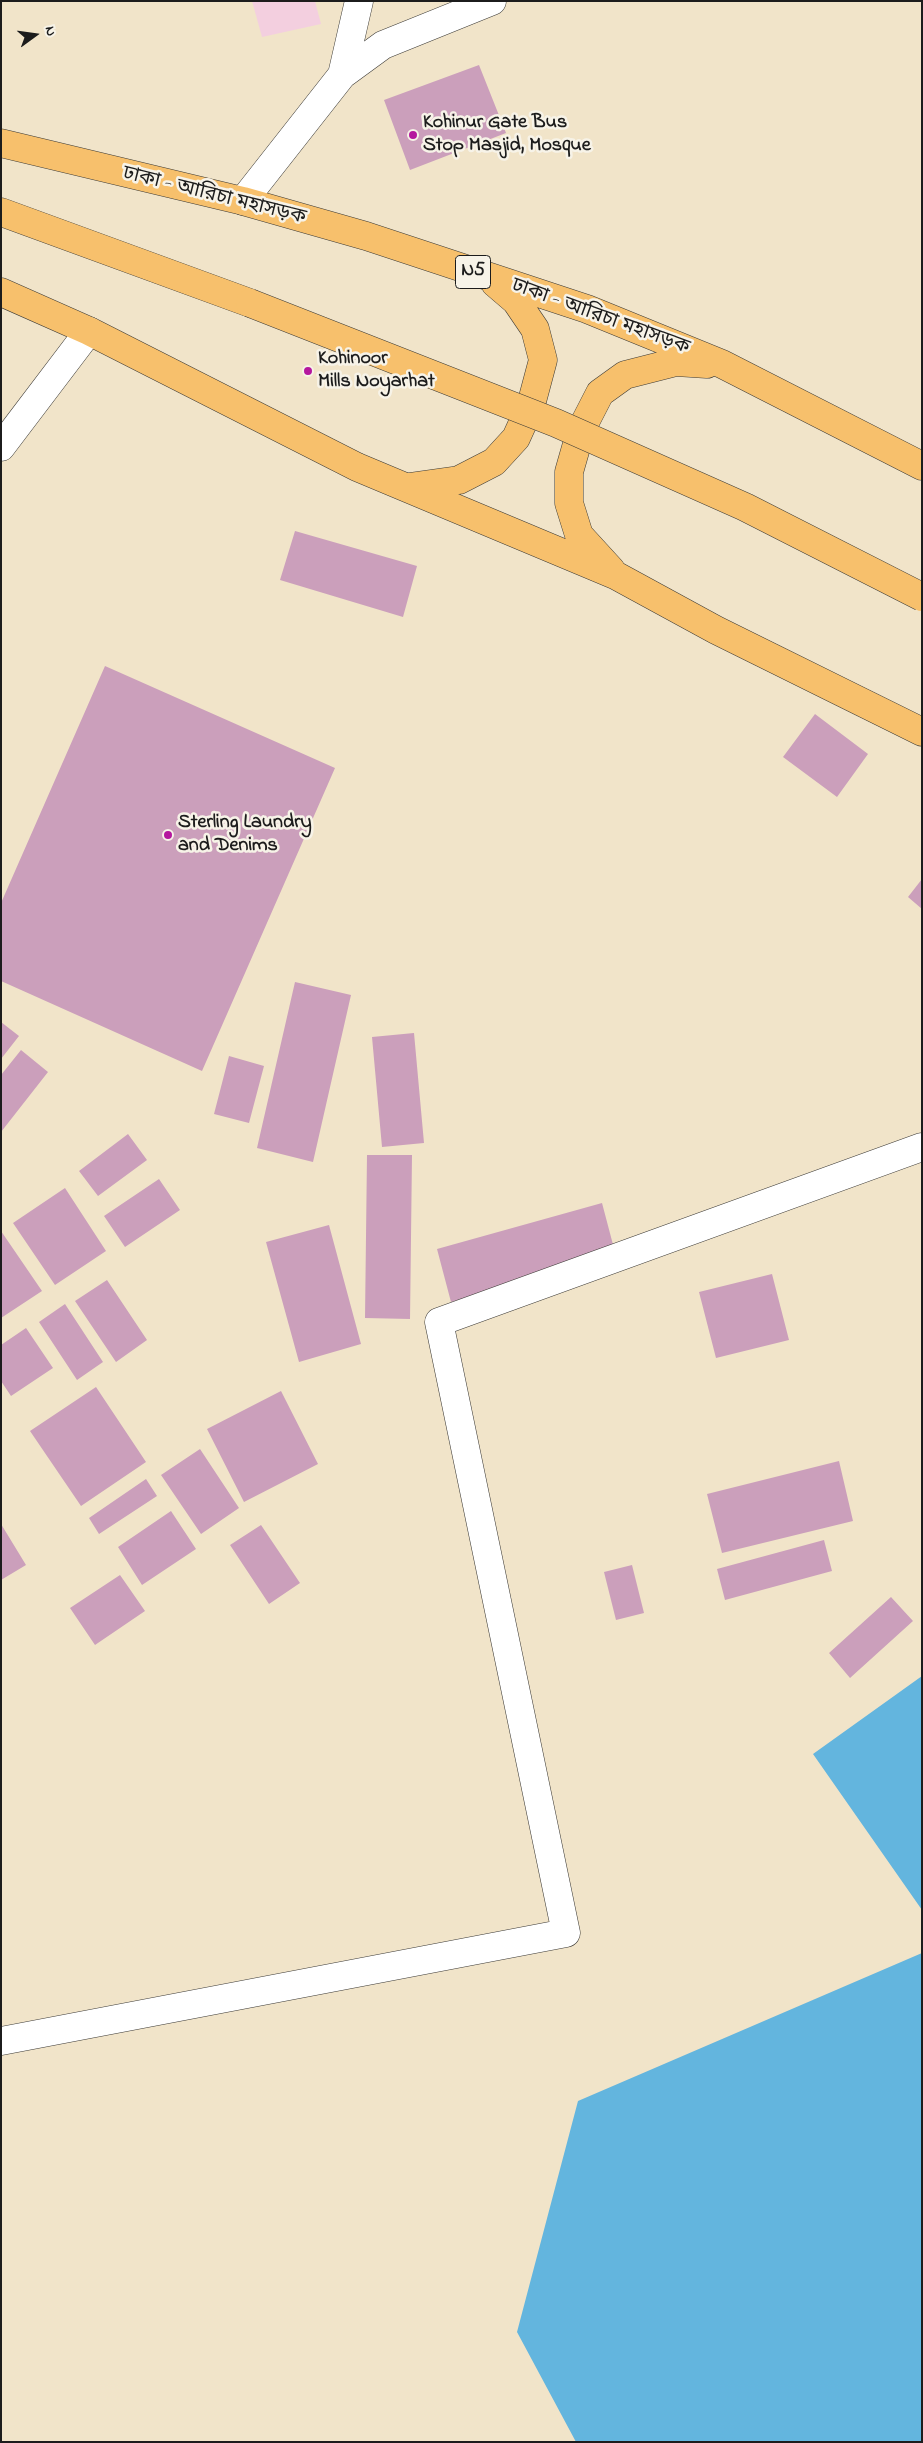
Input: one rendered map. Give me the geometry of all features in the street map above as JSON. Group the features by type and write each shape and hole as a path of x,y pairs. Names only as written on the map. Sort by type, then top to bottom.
{"highway":[{"name":"ঢাকা - আরিচা মহাসড়ক","path":"1,143 243,201 366,236 587,309 722,364 922,466"},
{"path":"1,212 250,303 556,423 745,507 922,597"},
{"path":"407,487 459,480 494,462 516,438 531,405 543,360 535,329 516,301 488,277"},
{"path":"1,292 90,331 348,463 615,575 824,686 922,732"},
{"path":"615,575 579,535 569,503 569,472 582,430 600,393 625,375 676,362 722,364"}],"street":[{"path":"342,75 359,1"},
{"path":"243,201 342,75 383,45 492,1"},
{"path":"1,447 90,331"},
{"path":"1,2041 566,1933 439,1322 922,1147"}],"shaded area":[{"path":"252,1 315,1 321,24 262,37"}],"water":[{"path":"922,1676 922,1910 813,1754"},
{"path":"922,1953 922,2442 576,2442 517,2332 578,2101"}],"building":[{"path":"479,65 506,133 410,170 384,100"},
{"path":"295,531 417,566 403,617 280,580"},
{"name":"Sterling Laundry and Denims","path":"105,666 335,768 202,1071 1,981 1,903"},
{"path":"815,714 868,754 837,797 783,757"},
{"path":"922,879 922,909 908,897"},
{"path":"295,982 351,995 313,1162 257,1148"},
{"path":"1,1022 19,1036 1,1059"},
{"path":"414,1033 424,1143 382,1147 372,1037"},
{"path":"21,1050 48,1072 1,1132 1,1075"},
{"path":"229,1056 264,1066 249,1123 214,1114"},
{"path":"128,1134 147,1160 98,1196 79,1171"},
{"path":"367,1155 412,1155 410,1319 365,1318"},
{"path":"159,1179 180,1210 125,1247 104,1216"},
{"path":"65,1188 106,1251 55,1285 13,1223"},
{"path":"602,1203 616,1256 451,1302 437,1249"},
{"path":"329,1225 361,1344 299,1362 266,1242"},
{"path":"1,1231 42,1291 1,1318"},
{"path":"772,1274 789,1340 716,1358 699,1292"},
{"path":"107,1280 147,1340 116,1362 75,1301"},
{"path":"65,1304 103,1362 77,1380 39,1322"},
{"path":"26,1328 53,1368 11,1396 1,1381 1,1345"},
{"path":"96,1387 146,1462 81,1506 30,1431"},
{"path":"281,1391 318,1464 244,1502 207,1429"},
{"path":"200,1449 239,1508 201,1534 161,1475"},
{"path":"839,1461 853,1521 722,1553 707,1494"},
{"path":"146,1479 157,1496 99,1534 89,1518"},
{"path":"171,1511 196,1549 142,1585 118,1547"},
{"path":"1,1524 26,1565 1,1580"},
{"path":"261,1525 300,1583 269,1604 230,1545"},
{"path":"824,1540 832,1571 725,1600 717,1569"},
{"path":"632,1565 644,1613 616,1620 604,1572"},
{"path":"120,1575 145,1611 95,1645 70,1608"},
{"path":"891,1597 913,1621 850,1678 829,1653"}],"place":[{"name":"Kohinur Gate Bus Stop Masjid, Mosque","path":"413,135"},
{"name":"Kohinoor Mills Noyarhat","path":"308,371"},
{"name":"Sterling Laundry and Denims","path":"168,835"}]}
